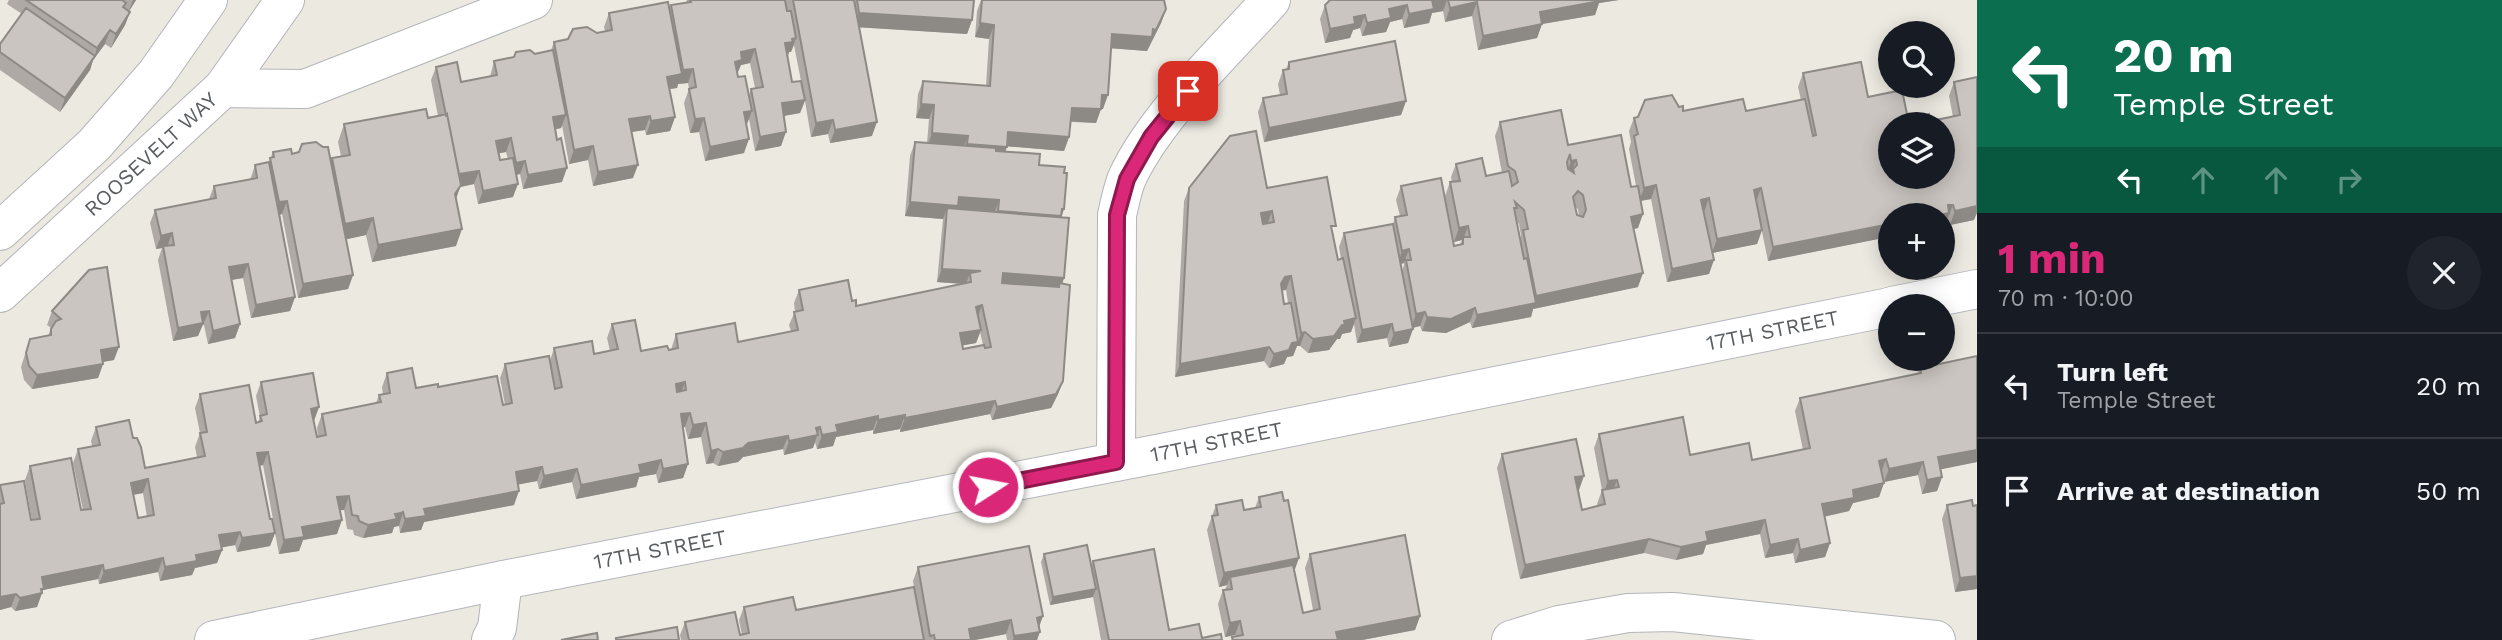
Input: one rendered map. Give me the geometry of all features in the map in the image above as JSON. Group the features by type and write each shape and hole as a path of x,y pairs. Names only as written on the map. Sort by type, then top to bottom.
{"street":[{"path":"0,231 94,145 156,74 208,0"},
{"name":"ROOSEVELT WAY","path":"0,293 223,88 285,0"},
{"path":"223,88 305,89 533,0"},
{"path":"1116,462 1117,215 1127,179 1151,137 1188,91 1271,0"},
{"name":"17TH STREET","path":"1952,294 1977,289"},
{"name":"17TH STREET","path":"214,640 503,580 1116,462 1878,309"},
{"path":"491,640 497,628 503,580"},
{"path":"1511,640 1559,625 1628,613 1673,612 1936,640"}],"building":[{"path":"26,0 122,0 126,3 123,7 130,12 116,34 110,30 97,48"},
{"path":"690,0 785,0 787,11 791,11 796,38 792,39 793,42 785,43 792,82 801,81 805,100 782,103 786,132 760,137 751,89 763,87 755,49 741,52 742,60 735,62 738,77 745,76 752,111 744,112 749,139 710,147 704,118 695,119 689,89 696,87 693,69 683,70 671,5 691,2"},
{"path":"793,0 854,0 877,122 835,130 833,120 816,123"},
{"path":"857,0 974,0 972,20 859,13"},
{"path":"982,0 1164,0 1166,9 1156,30 1153,29 1152,37 1112,34 1108,95 1102,95 1101,109 1072,108 1069,137 1008,132 1007,147 967,144 968,136 932,133 934,105 921,104 923,81 990,86 994,25 980,23"},
{"path":"1330,0 1432,0 1434,9 1409,14 1407,5 1389,9 1391,18 1367,23 1365,15 1354,17 1355,24 1330,29 1325,5"},
{"path":"1448,0 1600,1 1540,12 1542,24 1483,36 1477,2 1450,8"},
{"path":"668,2 682,74 667,77 675,117 651,121 650,116 629,119 638,165 598,172 593,146 574,150 554,42 568,39 573,29 587,27 597,33 612,30 609,13"},
{"path":"26,8 95,56 65,98 0,52 0,44"},
{"path":"1395,41 1406,101 1269,128 1263,98 1287,94 1283,70 1289,69 1289,62"},
{"path":"530,50 535,54 553,50 566,115 553,117 557,140 561,138 567,168 528,175 525,161 516,163 511,138 496,141 500,160 513,158 518,184 483,191 479,171 459,174 436,67 457,62 461,82 497,75 494,61 514,57 516,52"},
{"path":"1861,62 1868,97 1878,95 1878,98 1904,98 1907,112 1878,112 1878,189 1955,189 1955,116 1960,115 1955,82 1977,77 1977,206 1955,211 1955,203 1878,203 1878,226 1773,247 1761,188 1754,190 1762,230 1717,239 1709,198 1701,200 1714,260 1672,269 1656,185 1644,188 1634,136 1638,134 1634,118 1638,117 1645,100 1672,95 1679,107 1683,106 1683,111 1743,99 1746,111 1805,99 1813,136 1816,135 1803,73"},
{"path":"426,109 428,118 447,114 461,185 455,194 462,229 378,245 373,218 345,224 332,158 350,155 344,124"},
{"path":"1561,110 1568,145 1621,135 1631,187 1638,186 1643,214 1631,217 1643,273 1536,296 1523,230 1528,229 1524,210 1515,202 1524,259 1527,258 1536,303 1477,315 1475,308 1451,319 1427,317 1425,312 1416,314 1406,260 1411,260 1409,249 1402,251 1395,217 1407,215 1401,186 1441,178 1454,246 1463,244 1463,237 1470,237 1468,226 1459,228 1450,182 1460,181 1456,164 1482,158 1486,176 1509,171 1512,186 1518,182 1515,171 1508,166 1500,122","holes":["1570,154 1571,161 1576,160 1574,173 1568,169","1578,191 1583,195 1586,210 1583,217 1577,215 1573,197"]},
{"path":"1256,131 1267,188 1327,177 1336,226 1331,226 1338,260 1343,258 1356,318 1344,321 1345,325 1342,325 1334,336 1313,339 1305,332 1301,333 1291,276 1285,277 1281,284 1284,304 1291,303 1298,342 1292,343 1289,350 1274,354 1269,347 1180,364 1189,188 1230,136","holes":["1272,211 1274,222 1263,224 1261,213"]},
{"path":"316,142 328,147 353,275 303,284 287,201 279,202 270,158 274,157 273,152 291,149 292,154 299,152 302,144"},
{"path":"915,142 1040,154 1039,165 1065,167 1064,173 1067,173 1061,216 998,211 999,200 959,197 958,206 910,202"},
{"path":"269,162 295,297 256,305 248,264 229,267 240,324 213,331 209,311 201,312 203,323 178,328 163,246 174,245 172,233 161,236 155,210 216,198 214,186 257,178 255,165"},
{"path":"947,208 1069,218 1064,278 1003,273 1002,283 1059,287 1059,283 1070,285 1063,381 1056,394 997,407 995,401 905,418 905,415 878,420 878,416 836,425 838,432 822,435 820,427 816,428 818,435 789,441 788,436 748,443 743,448 723,452 718,449 711,451 706,423 693,425 690,413 681,414 688,464 663,469 661,460 639,465 641,473 581,485 577,469 544,476 542,467 516,472 519,491 424,509 426,516 405,519 403,512 395,514 397,519 368,525 359,521 358,516 352,515 349,496 337,497 342,520 302,527 304,537 284,540 268,452 257,453 275,533 242,538 240,532 219,535 222,550 196,555 197,561 165,567 163,558 104,571 103,565 42,577 42,593 20,598 16,594 0,597 0,504 4,503 0,485 24,481 31,520 40,519 30,466 71,458 81,510 91,509 78,449 100,445 96,427 129,420 133,438 137,438 141,447 145,468 205,456 200,433 207,432 200,394 249,385 256,423 262,421 260,416 267,414 261,382 313,373 319,407 311,409 317,437 326,435 322,414 381,402 379,395 390,393 387,373 412,368 416,388 438,384 438,387 497,376 503,405 512,403 505,364 549,356 555,389 562,387 554,348 592,341 594,354 618,349 612,324 635,320 641,351 667,346 669,350 678,348 676,334 735,323 738,342 798,330 794,312 803,310 799,290 848,280 852,301 856,300 856,306 971,282 970,273 981,271 942,269","holes":["982,305 991,347 985,348 984,345 963,349 960,333 981,330 976,307","685,382 686,390 677,392 676,384","148,479 154,515 138,518 131,483"]},
{"path":"1393,224 1413,329 1394,333 1392,324 1362,330 1344,233"},
{"path":"107,267 119,347 101,350 103,364 37,375 29,366 26,353 30,339 51,335 56,321 61,319 52,311 89,270"},
{"path":"1977,356 1977,450 1938,457 1942,477 1927,480 1923,462 1889,469 1886,459 1879,461 1884,483 1853,490 1854,498 1822,504 1830,543 1800,550 1798,539 1770,545 1765,520 1706,532 1708,541 1681,547 1649,539 1525,565 1502,454 1576,439 1584,476 1575,477 1582,510 1605,504 1602,490 1619,487 1617,480 1608,481 1599,434 1683,417 1690,455 1749,443 1752,460 1810,448 1800,398 1921,371 1955,371 1955,361"},
{"path":"1282,492 1284,501 1288,500 1299,558 1224,573 1212,516 1218,515 1216,505 1242,500 1244,510 1261,507 1259,497"},
{"path":"1972,500 1973,506 1977,505 1977,576 1960,578 1947,505"},
{"path":"1405,535 1420,616 1336,632 1338,640 1233,640 1232,637 1243,635 1240,621 1230,623 1223,590 1232,589 1230,577 1293,565 1303,613 1320,609 1310,554"},
{"path":"1087,545 1096,589 1053,597 1044,554"},
{"path":"1029,546 1043,616 1037,618 1040,632 1014,636 1011,620 969,629 971,640 935,640 934,635 930,636 918,567"},
{"path":"1154,549 1169,630 1199,624 1202,638 1221,634 1222,640 1109,640 1093,561"},
{"path":"914,587 924,640 689,640 685,622 735,612 740,635 749,633 744,607 793,597 796,610"},
{"path":"677,627 679,640 616,640 616,638"},
{"path":"597,633 598,640 561,640"}],"route":[{"path":"988,487 1116,462 1117,215 1127,179 1151,137 1188,91"}]}
